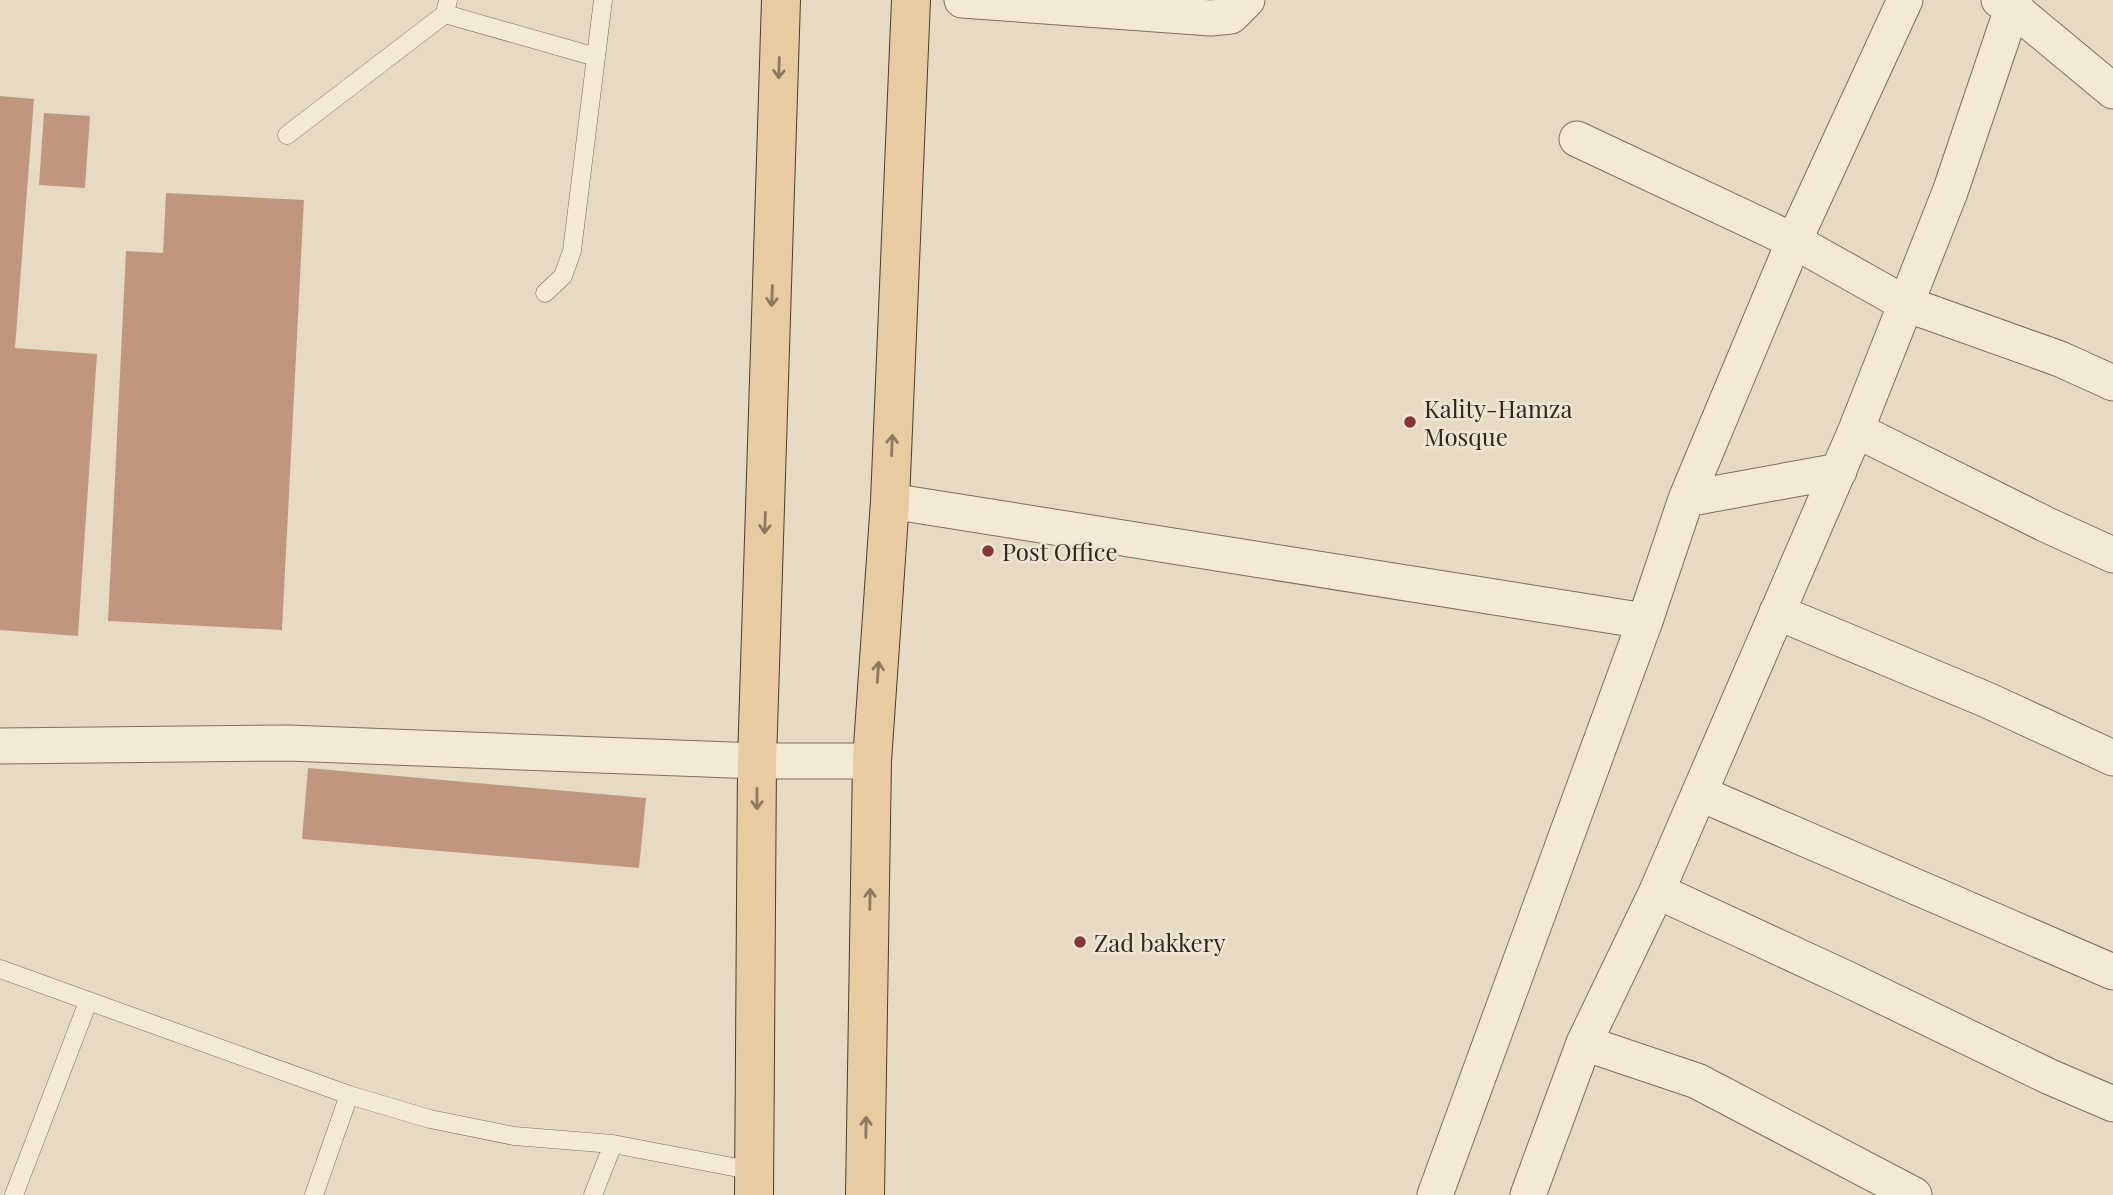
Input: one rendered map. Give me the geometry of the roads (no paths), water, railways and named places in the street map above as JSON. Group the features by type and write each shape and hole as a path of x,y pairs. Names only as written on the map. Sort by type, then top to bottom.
{"main road":[{"path":"754,1183 757,761 781,0"},
{"path":"865,1195 872,761 890,501 911,0"}],"street":[{"path":"962,0 1211,18 1231,16 1247,0"},
{"path":"1435,1195 1645,621 1686,499 1794,240 1905,0"},
{"path":"1528,1195 1584,1043 1657,891 1856,430 1950,191 2009,3 2113,91"},
{"path":"1577,139 1794,240 1906,304 2060,359 2113,383"},
{"path":"1856,430 2046,525 2113,555"},
{"path":"1686,499 1839,471"},
{"path":"890,501 1645,621"},
{"path":"1777,612 1987,700 2113,758"},
{"path":"0,746 288,743 757,761 872,761"},
{"path":"1699,793 2113,972"},
{"path":"1657,891 2050,1077 2113,1104"},
{"path":"1584,1043 1697,1081 1914,1195"}],"lane":[{"path":"545,293 563,276 572,251 603,0"},
{"path":"287,135 447,7 596,57"},
{"path":"0,969 349,1095 430,1119 514,1136 613,1143 754,1183"},
{"path":"13,1195 88,1002"},
{"path":"314,1195 349,1095"},
{"path":"593,1195 613,1143"}],"place":[{"name":"Kality-Hamza Mosque","path":"1410,422"},
{"name":"Post Office","path":"988,551"},
{"name":"Zad bakkery","path":"1080,942"}]}
